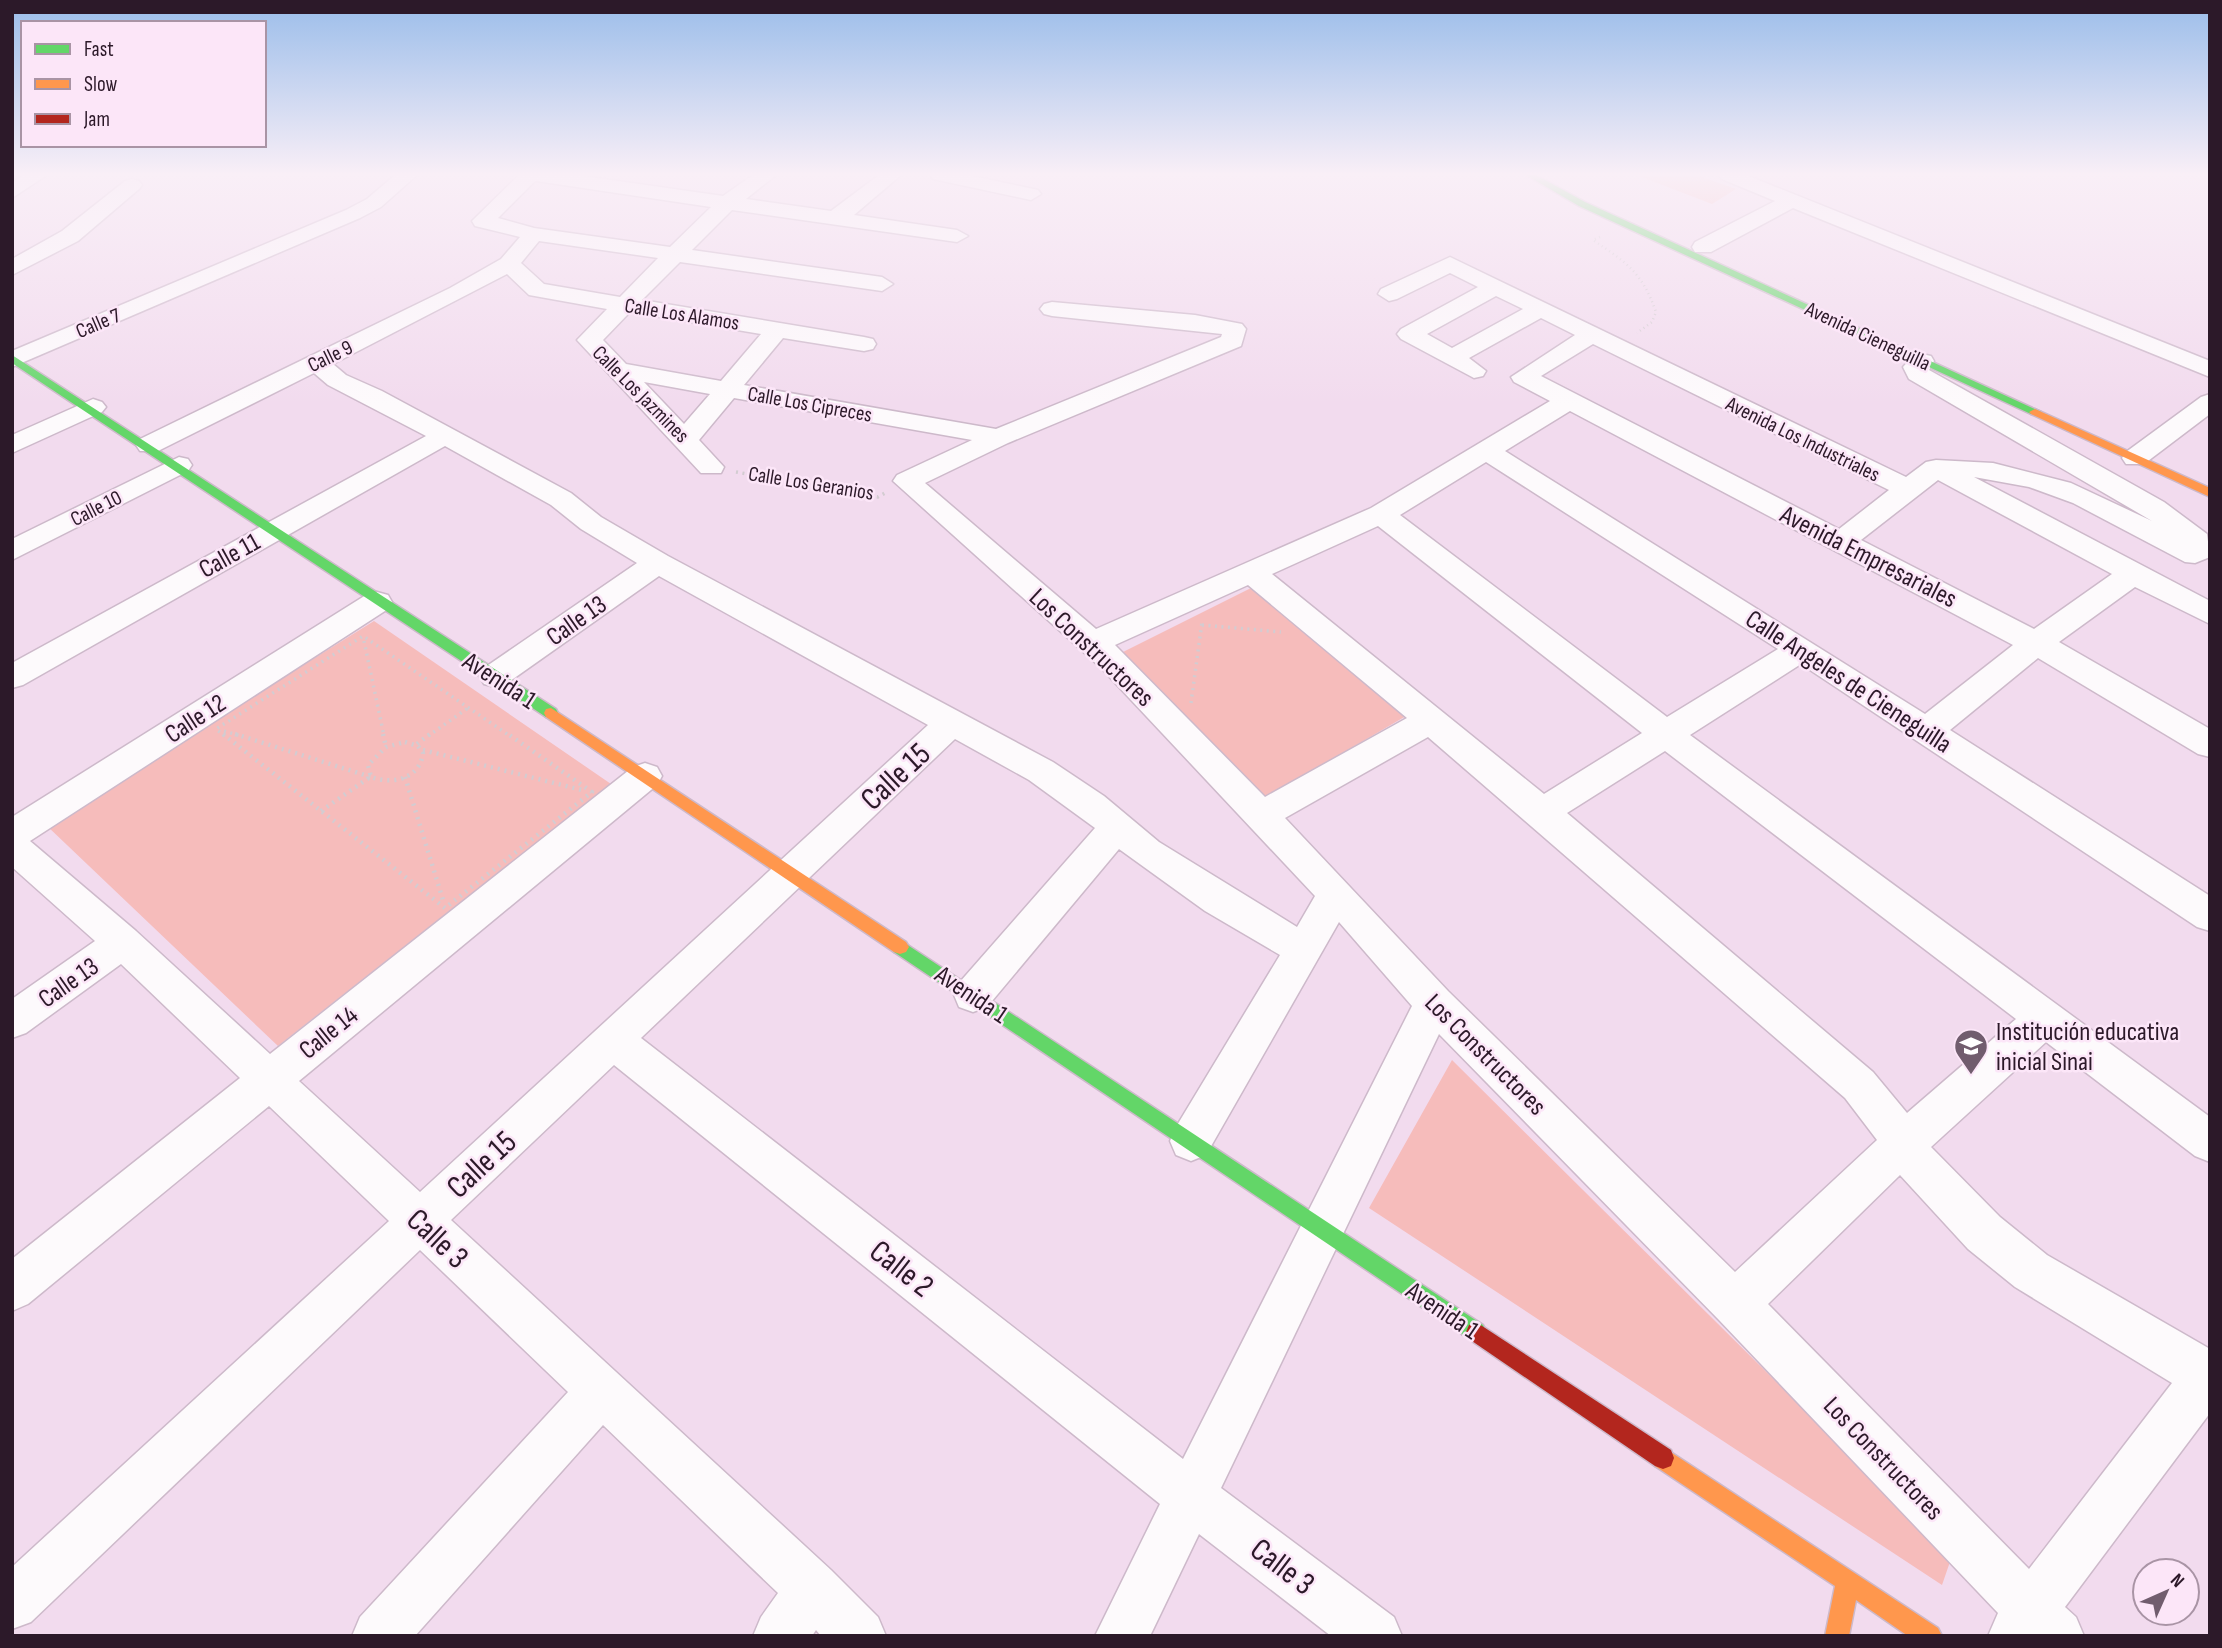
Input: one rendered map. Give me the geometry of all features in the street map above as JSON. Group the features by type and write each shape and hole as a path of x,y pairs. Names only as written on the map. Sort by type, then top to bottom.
{"street":[{"path":"12,268 41,252"},
{"name":"Calle 7","path":"13,359 264,252"},
{"path":"509,264 519,252"},
{"path":"669,252 882,284"},
{"name":"Avenida Cieneguilla","path":"1686,252 1922,361 2142,453 2210,476"},
{"name":"Avenida Cieneguilla","path":"1713,252 2142,453 2210,493"},
{"path":"1917,252 2210,370"},
{"name":"Calle Los Jazmines","path":"677,253 589,340 622,371 711,467"},
{"name":"Calle Los Alamos","path":"509,264 537,290 864,344"},
{"name":"Calle 9","path":"149,445 509,264"},
{"name":"Avenida Los Industriales","path":"1436,319 1390,294 1450,264 1908,489 1936,468"},
{"path":"1474,371 1409,334 1495,287"},
{"path":"908,481 999,437 1233,341 1234,329 1195,322 1052,309"},
{"path":"1452,358 1539,309"},
{"path":"686,439 725,389 777,330"},
{"name":"Avenida Empresariales","path":"1591,335 1523,377 2036,643 2210,746"},
{"name":"Avenida 1","path":"13,359 93,407 377,602 495,676 791,873 1847,1583 1930,1636"},
{"path":"1922,361 1915,367 1918,374 2154,508 2197,541 2200,550 2196,554 2185,553 2125,517 1999,470 1936,468"},
{"path":"316,363 349,387 373,396 561,499 591,523 658,563 950,724 1041,771 1218,900 1302,949"},
{"name":"Calle Los Cipreces","path":"622,371 999,437"},
{"path":"1093,643 1381,514 1569,401"},
{"path":"2142,453 2210,402"},
{"path":"12,445 93,407"},
{"name":"Calle 11","path":"12,677 446,435"},
{"name":"Calle Angeles de Cieneguilla","path":"1486,451 1801,649 2210,916"},
{"name":"Calle 10","path":"12,551 179,465"},
{"path":"1936,468 2210,614"},
{"name":"Los Constructores","path":"908,481 1093,643 1336,894 1434,1003 1735,1304 2034,1627"},
{"path":"1841,542 1908,489"},
{"path":"1381,514 2043,1020 2210,1142"},
{"name":"Calle 13","path":"495,676 658,563"},
{"path":"1251,572 1542,812 1859,1086 1905,1142 1920,1169 1950,1202 2031,1271 2209,1376 2034,1627"},
{"path":"1926,731 2036,643 2133,573"},
{"name":"Calle 12","path":"12,835 207,723 377,602"},
{"path":"1542,812 1801,649"},
{"path":"1261,816 1430,720"},
{"name":"Calle 15","path":"12,1603 950,724"},
{"name":"Calle 14","path":"12,1288 270,1080 454,916 645,776"},
{"path":"973,995 1116,828"},
{"name":"Calle 3","path":"12,846 124,942 859,1636"},
{"path":"1191,1140 1336,894"},
{"name":"Calle 13","path":"12,1021 124,942"},
{"path":"1122,1636 1434,1003"},
{"path":"1735,1304 1905,1142 2043,1020"},
{"name":"Calle 2","path":"613,1040 1191,1497"},
{"path":"379,1636 601,1391"},
{"name":"Calle 3","path":"1191,1497 1375,1636"},
{"path":"1837,1636 1847,1583"},
{"path":"780,1636 812,1589"}],"path":[{"path":"1610,252 1641,273 1656,313 1652,322"},
{"name":"Calle Los Geranios","path":"711,467 878,497 908,481"},
{"path":"377,602 363,636 386,747"},
{"path":"1180,702 1189,711 1203,617 1191,624"},
{"path":"1202,625 1294,634"},
{"path":"363,636 592,792"},
{"path":"207,723 363,636"},
{"path":"416,744 468,708"},
{"path":"207,723 384,782 405,777 422,762 423,750"},
{"path":"207,723 454,916"},
{"path":"371,777 368,765 386,747 405,742 416,744 423,750 592,792"},
{"path":"454,916 592,792 645,776"},
{"path":"321,811 371,777"},
{"path":"405,777 454,916"}],"shaded area":[{"path":"1253,587 1406,716 1264,799 1117,655"},
{"path":"374,621 611,784 278,1046 46,825"},
{"path":"1452,1060 1952,1556 1942,1585 1369,1208"}],"traffic: fast":[{"path":"1686,252 2035,412"},
{"path":"12,358 551,713"},
{"path":"900,947 1476,1332"}],"traffic: slow":[{"path":"2035,412 2210,493"},
{"path":"551,713 900,947"},
{"path":"1663,1458 1930,1636"},
{"path":"1837,1636 1847,1583"}],"traffic: jam":[{"path":"1476,1332 1663,1458"}],"place":[{"name":"Institución educativa inicial Sinai","path":"1971,1076"}]}
